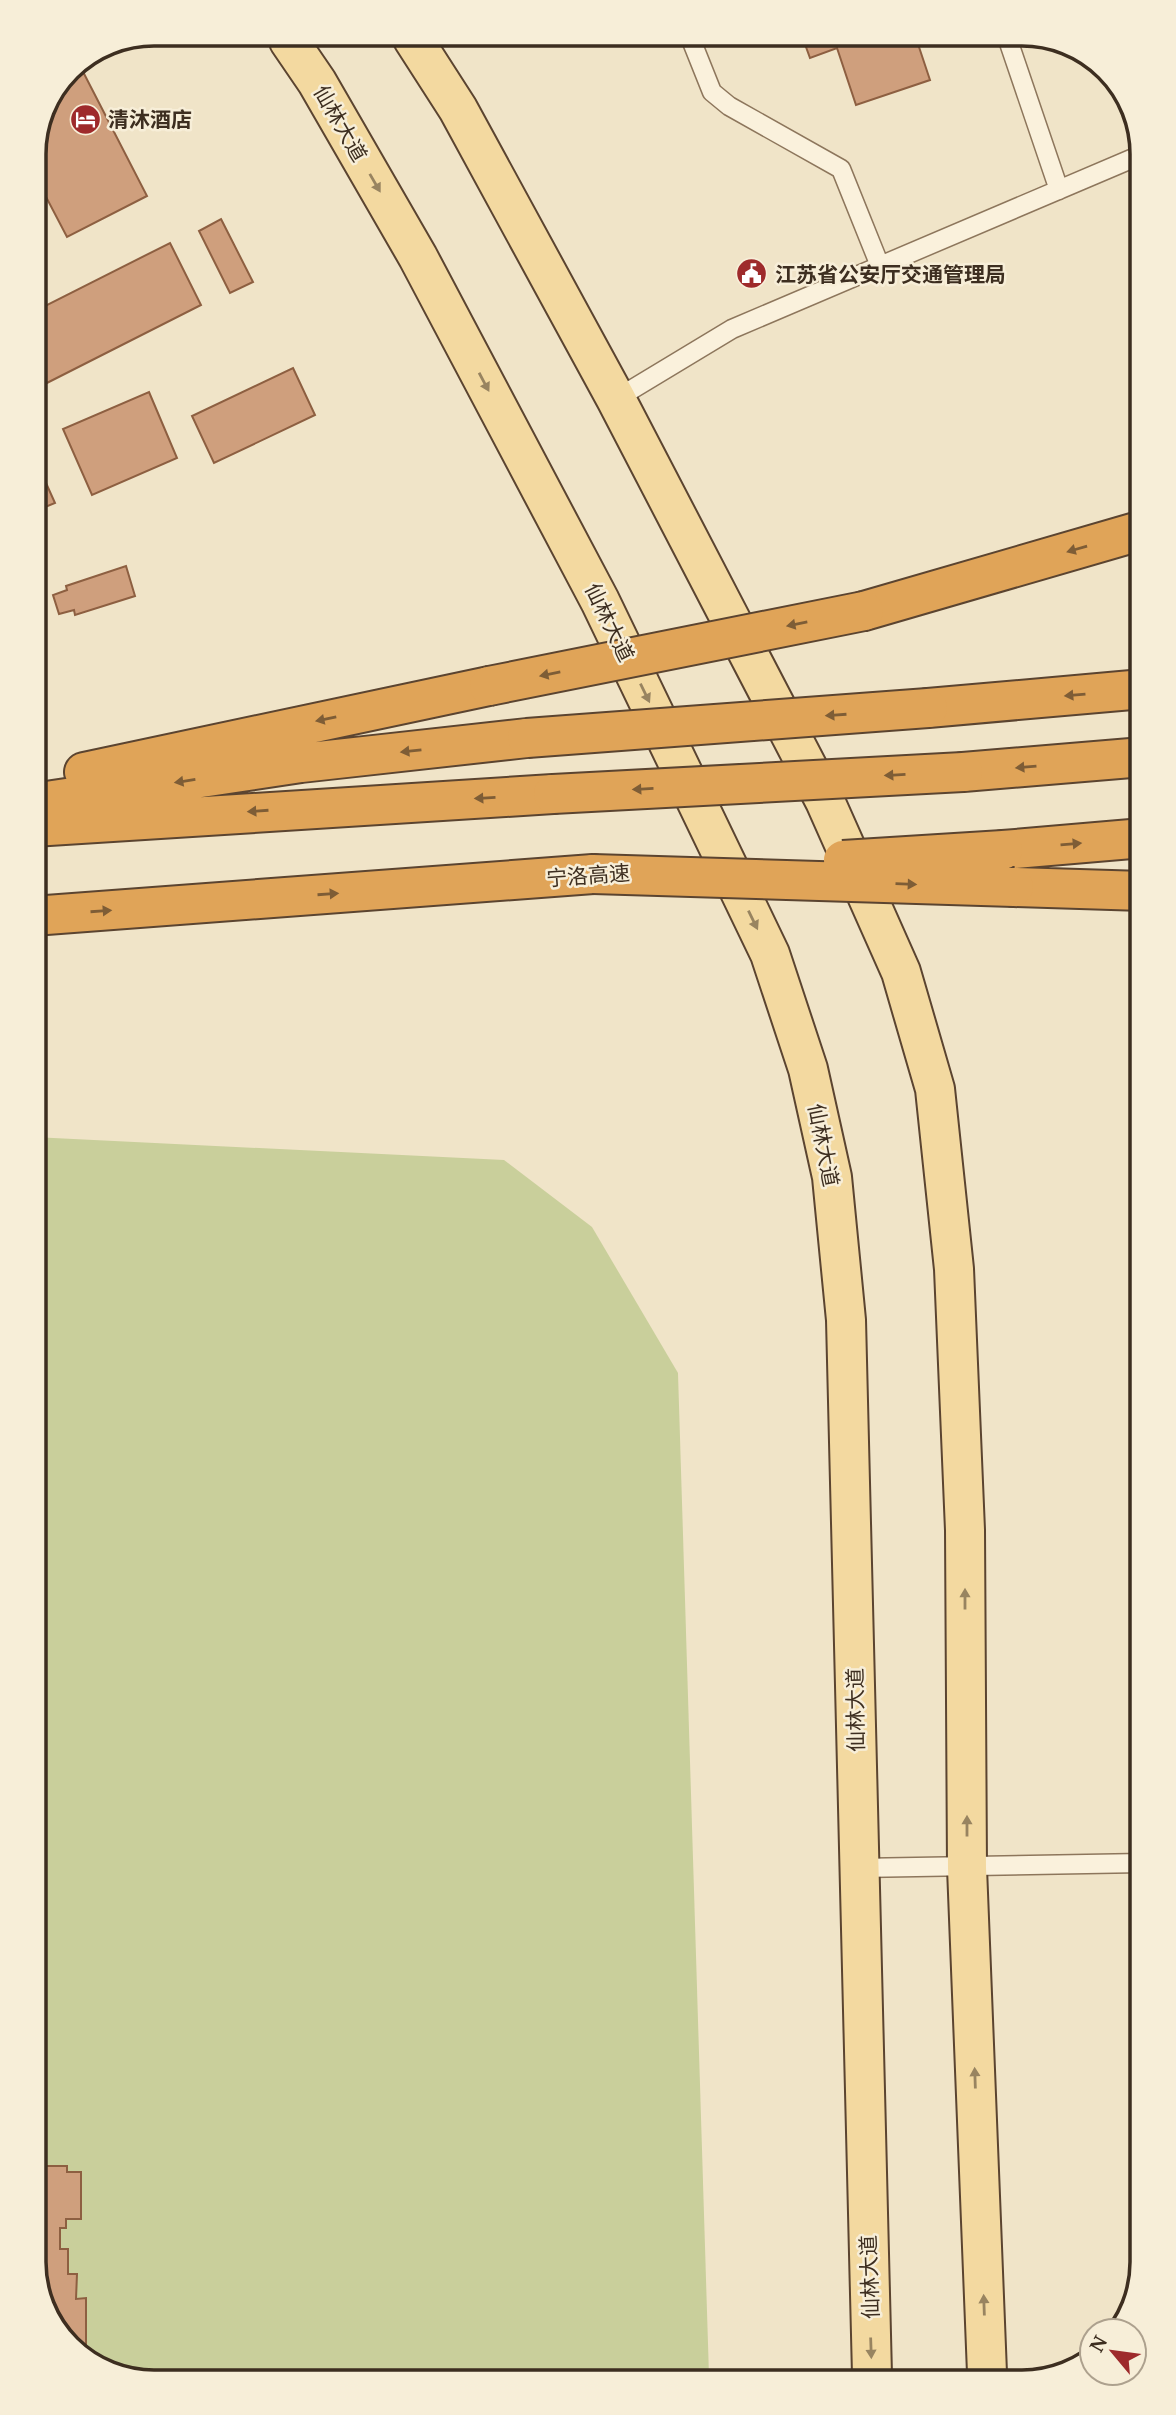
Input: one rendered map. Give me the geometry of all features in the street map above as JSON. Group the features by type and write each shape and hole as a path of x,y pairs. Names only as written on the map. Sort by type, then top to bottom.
{"highway":[{"path":"46,780 489,686 864,611 1130,534"},
{"path":"46,801 301,763 527,738 1130,691"},
{"path":"46,826 553,794 963,772 1130,758"},
{"name":"宁洛高速","path":"46,915 593,874 1003,850 1130,839"},
{"path":"593,874 1130,891"}],"main road":[{"name":"仙林大道","path":"292,46 317,82 418,257 600,601 770,954 808,1069 832,1177 846,1320 872,2370"},
{"path":"418,46 458,109 616,399 825,801 901,972 935,1089 954,1269 965,1530 967,1868 987,2370"}],"lane":[{"path":"694,46 712,92 729,106 841,169 880,266"},
{"path":"1010,46 1059,190"},
{"path":"616,399 732,329 1130,160"},
{"path":"858,1868 1130,1863"}],"green space":[{"path":"46,1138 504,1160 592,1227 678,1373 709,2370 147,2369 119,2364 94,2351 72,2333 60,2315 48,2282 46,2261"}],"building":[{"path":"806,46 919,46 930,80 856,105 837,48 810,58"},
{"path":"83,71 147,196 67,237 46,197 46,147 49,126 57,106"},
{"path":"221,219 253,282 230,293 199,231"},
{"path":"170,243 201,305 46,383 46,305"},
{"path":"293,368 315,415 214,463 192,416"},
{"path":"149,392 177,458 92,495 63,429"},
{"path":"46,483 55,503 46,507"},
{"path":"126,566 135,596 75,615 74,610 59,614 53,595 67,590 66,586"},
{"path":"46,2166 67,2166 67,2172 81,2172 81,2219 66,2219 66,2228 60,2228 60,2249 68,2249 68,2274 77,2274 76,2299 86,2298 86,2346 72,2333 60,2315 48,2282"}],"place":[{"name":"清沐酒店","path":"85,119"},
{"name":"江苏省公安厅交通管理局","path":"752,274"}]}
